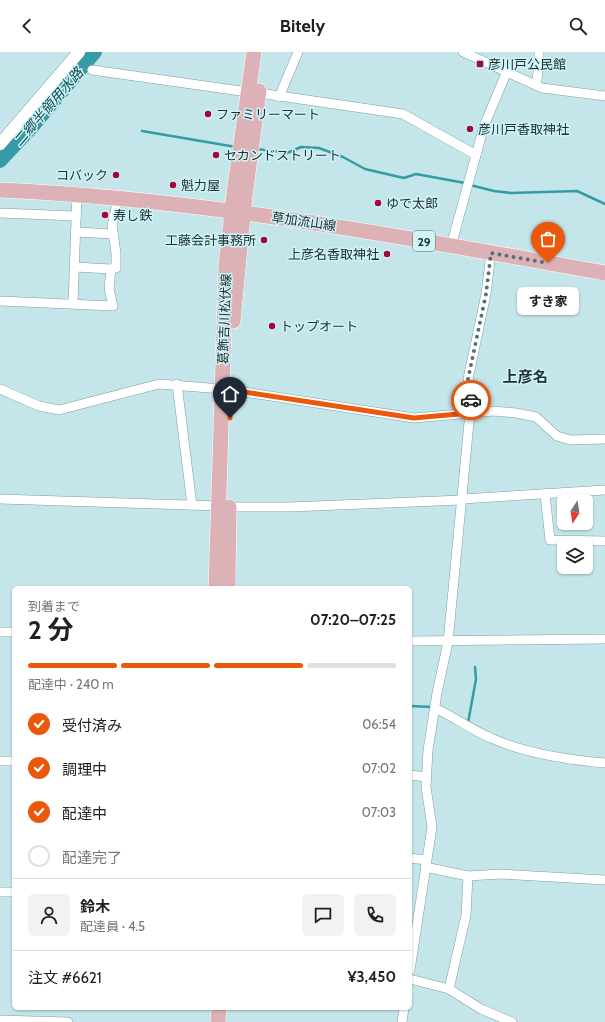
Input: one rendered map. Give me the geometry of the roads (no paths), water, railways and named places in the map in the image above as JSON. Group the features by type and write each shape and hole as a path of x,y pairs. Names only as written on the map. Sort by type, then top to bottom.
{"main road":[{"name":"葛飾吉川松伏線","path":"253,93 254,52"},
{"name":"葛飾吉川松伏線","path":"216,586 224,507 227,389 233,328 237,212 253,93 263,52"},
{"name":"草加流山線","path":"0,190 116,197 320,223 605,274"},
{"name":"葛飾吉川松伏線","path":"224,507 228,586"},
{"path":"209,1010 209,1022"},
{"path":"218,1010 218,1022"}],"street":[{"path":"0,144 79,52"},
{"path":"279,97 298,52"},
{"path":"463,52 536,85 559,91 605,96"},
{"path":"536,85 539,66 539,52"},
{"path":"92,70 403,114 476,155"},
{"path":"450,246 484,126 507,71"},
{"path":"73,303 77,194"},
{"path":"74,267 116,268 116,253 112,226 116,208 116,197"},
{"path":"0,214 76,216"},
{"path":"76,232 113,234"},
{"path":"412,948 414,926 432,827 426,797 426,777 435,708 448,642 472,391 468,379 486,294 491,253"},
{"path":"0,301 73,303 113,306 109,289 111,269"},
{"path":"0,389 39,406 59,410 159,384 177,384 227,389 414,418 503,411 536,417 557,436 570,440 605,439"},
{"path":"177,384 192,505"},
{"path":"0,499 224,507 297,507 605,490"},
{"path":"545,494 550,540 605,541"},
{"path":"0,632 12,632"},
{"path":"412,641 448,642 605,639"},
{"path":"435,708 481,734 513,746 580,761 605,763"},
{"path":"0,761 12,761"},
{"path":"412,775 426,777"},
{"path":"412,859 468,876 500,874 605,880"},
{"path":"449,989 466,915 468,876"},
{"path":"0,892 12,892"},
{"path":"412,980 449,989 481,1009 512,1022"},
{"path":"402,1022 404,1010"},
{"path":"0,1020 68,1022"}],"waterway":[{"name":"二郷半領用水路","path":"0,161 32,127 95,52"},
{"path":"142,131 236,147"},
{"path":"257,149 287,153 301,147 319,148 343,157 365,169 404,178 416,174 465,183"},
{"path":"470,185 494,191 511,193 577,191 605,204"},
{"path":"468,723 476,679 475,667"},
{"path":"412,706 433,707"}],"place":[{"name":"彦川戸公民館","path":"480,64"},
{"name":"ファミリーマート","path":"208,114"},
{"name":"彦川戸香取神社","path":"470,129"},
{"name":"セカンドストリート","path":"216,155"},
{"name":"コバック","path":"116,175"},
{"name":"魁力屋","path":"173,185"},
{"name":"ゆで太郎","path":"378,203"},
{"name":"寿し鉄","path":"105,215"},
{"name":"工藤会計事務所","path":"264,240"},
{"name":"上彦名香取神社","path":"387,254"},
{"name":"すき家","path":"548,263"},
{"name":"トップオート","path":"272,326"}],"district":[{"name":"上彦名","path":"525,377"}]}
